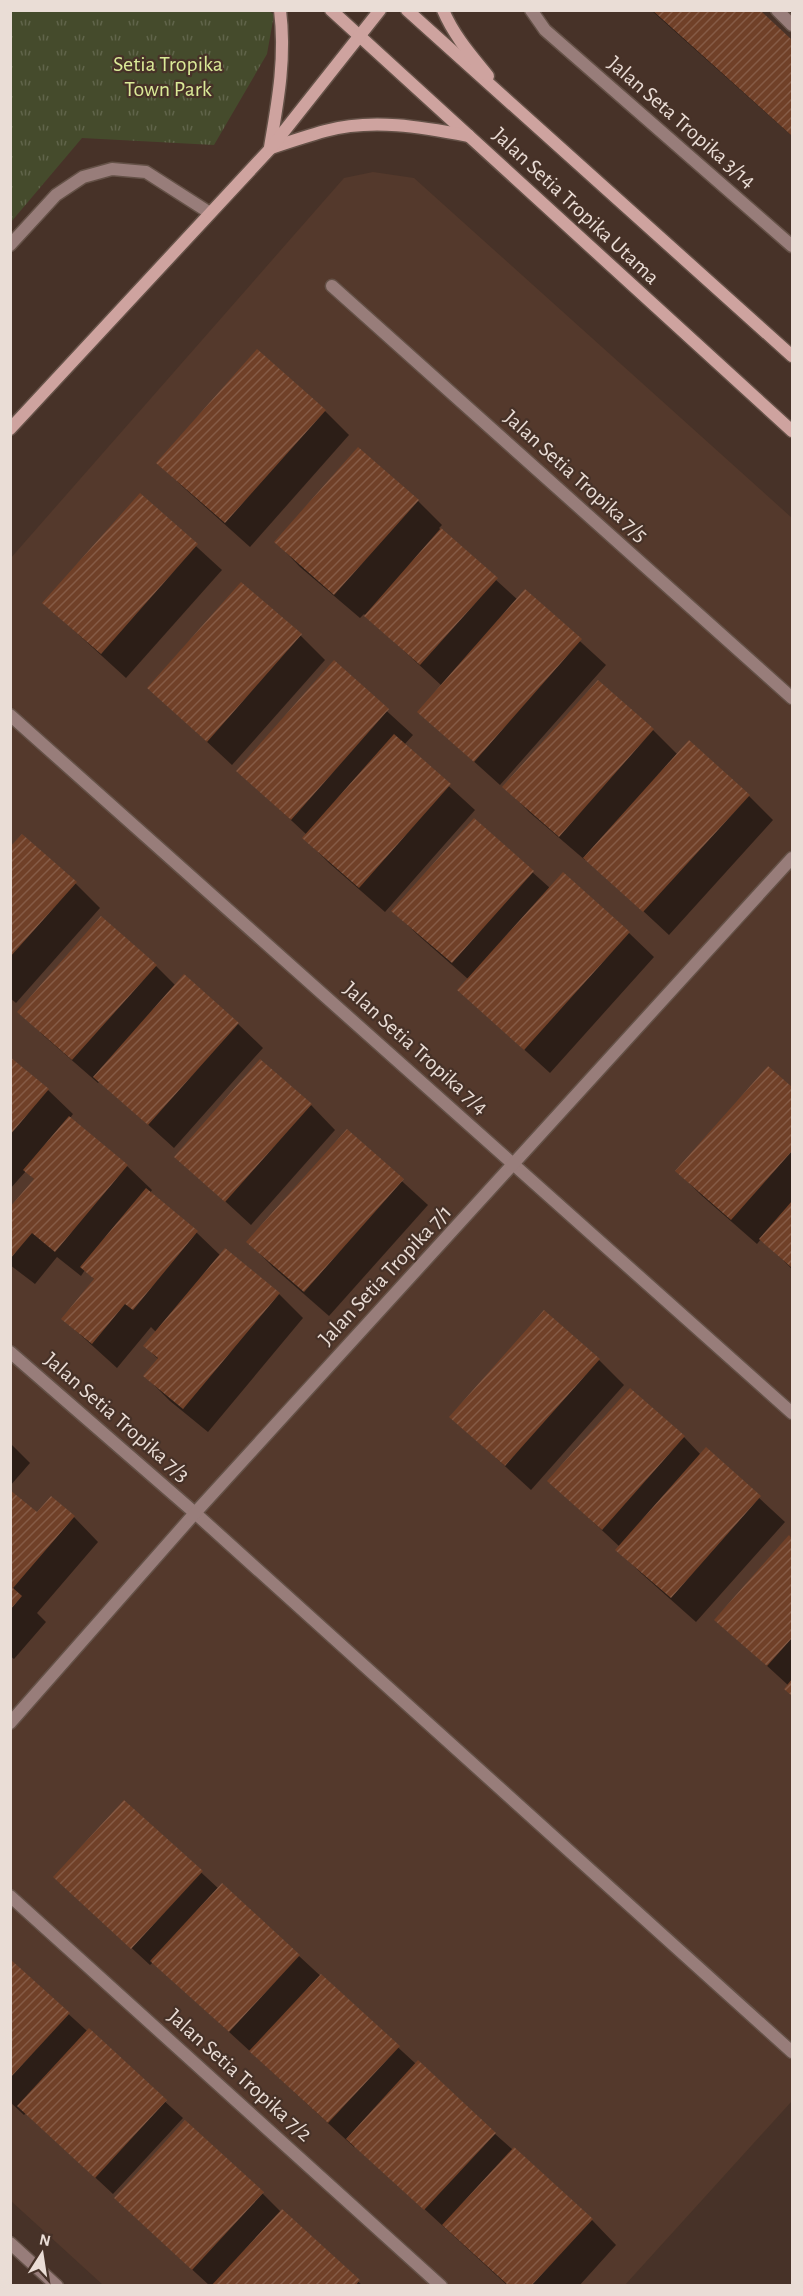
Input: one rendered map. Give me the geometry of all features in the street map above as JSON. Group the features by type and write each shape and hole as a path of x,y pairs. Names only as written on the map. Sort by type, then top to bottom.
{"main road":[{"path":"270,148 280,90 283,53 280,10"},
{"name":"Jalan Setia Tropika Utama","path":"331,10 792,431"},
{"path":"10,429 270,148 380,10"},
{"name":"Jalan Setia Tropika Utama","path":"407,10 792,356"},
{"path":"443,10 463,46 520,113"},
{"path":"270,148 327,130 370,124 416,126 470,137"}],"street":[{"name":"Jalan Seta Tropika 3/14","path":"531,10 545,30 792,246"},
{"path":"777,10 792,25"},
{"path":"10,245 56,195 83,177 112,169 146,172 210,213"},
{"name":"Jalan Setia Tropika 7/5","path":"332,286 792,698"},
{"name":"Jalan Setia Tropika 7/4","path":"10,715 792,1413"},
{"name":"Jalan Setia Tropika 7/1","path":"10,1723 195,1514 792,858"},
{"name":"Jalan Setia Tropika 7/3","path":"10,1352 195,1514 792,2052"},
{"name":"Jalan Setia Tropika 7/2","path":"10,1896 441,2286"},
{"path":"10,2243 57,2286"}],"shaded area":[{"path":"373,172 414,178 792,518 792,2101 625,2285 103,2285 11,2201 10,559 344,178"}],"green space":[{"name":"Setia Tropika Town Park","path":"269,10 274,15 267,54 214,145 82,138 11,222 11,11"}],"building":[{"path":"652,10 760,10 792,40 792,136"},
{"path":"257,349 326,410 225,523 156,463"},
{"path":"358,447 419,500 334,595 274,542"},
{"path":"140,493 198,544 101,654 42,603"},
{"path":"441,528 498,578 420,665 364,616"},
{"path":"241,582 302,634 207,742 147,688"},
{"path":"525,589 582,639 474,762 417,712"},
{"path":"334,660 389,709 291,820 236,771"},
{"path":"598,680 654,729 559,837 502,787"},
{"path":"394,734 451,784 359,888 302,838"},
{"path":"689,740 750,795 643,912 583,858"},
{"path":"474,818 534,871 452,963 391,911"},
{"path":"22,834 77,882 10,957 10,847"},
{"path":"563,872 630,932 524,1050 457,990"},
{"path":"101,916 157,965 72,1060 17,1012"},
{"path":"184,974 239,1023 148,1125 93,1077"},
{"path":"10,1057 49,1089 10,1135"},
{"path":"260,1059 312,1104 225,1202 174,1157"},
{"path":"768,1066 792,1087 792,1151 731,1220 675,1171"},
{"path":"69,1116 128,1165 55,1252 32,1233 10,1259 10,1207 34,1179 23,1170"},
{"path":"347,1129 404,1179 304,1292 246,1242"},
{"path":"146,1188 198,1231 133,1310 125,1304 92,1344 61,1319 94,1279 80,1267"},
{"path":"792,1201 792,1268 759,1239"},
{"path":"225,1248 280,1293 183,1409 143,1376 158,1358 143,1346"},
{"path":"544,1310 600,1359 505,1466 449,1417"},
{"path":"630,1388 685,1436 602,1530 547,1481"},
{"path":"706,1447 761,1496 671,1598 615,1550"},
{"path":"10,1490 37,1512 51,1496 75,1516 13,1588 22,1596 10,1610"},
{"path":"789,1535 792,1539 792,1638 767,1666 714,1620"},
{"path":"792,1679 792,1696 784,1689"},
{"path":"124,1800 203,1871 131,1949 53,1877"},
{"path":"222,1883 300,1955 229,2032 150,1961"},
{"path":"10,1959 70,2013 10,2078"},
{"path":"321,1974 400,2046 328,2123 249,2051"},
{"path":"89,2028 167,2100 95,2178 17,2106"},
{"path":"418,2060 496,2133 424,2210 346,2139"},
{"path":"185,2120 264,2192 192,2270 114,2198"},
{"path":"514,2147 593,2219 531,2286 509,2286 442,2225"},
{"path":"282,2209 360,2280 355,2286 211,2286"}]}
